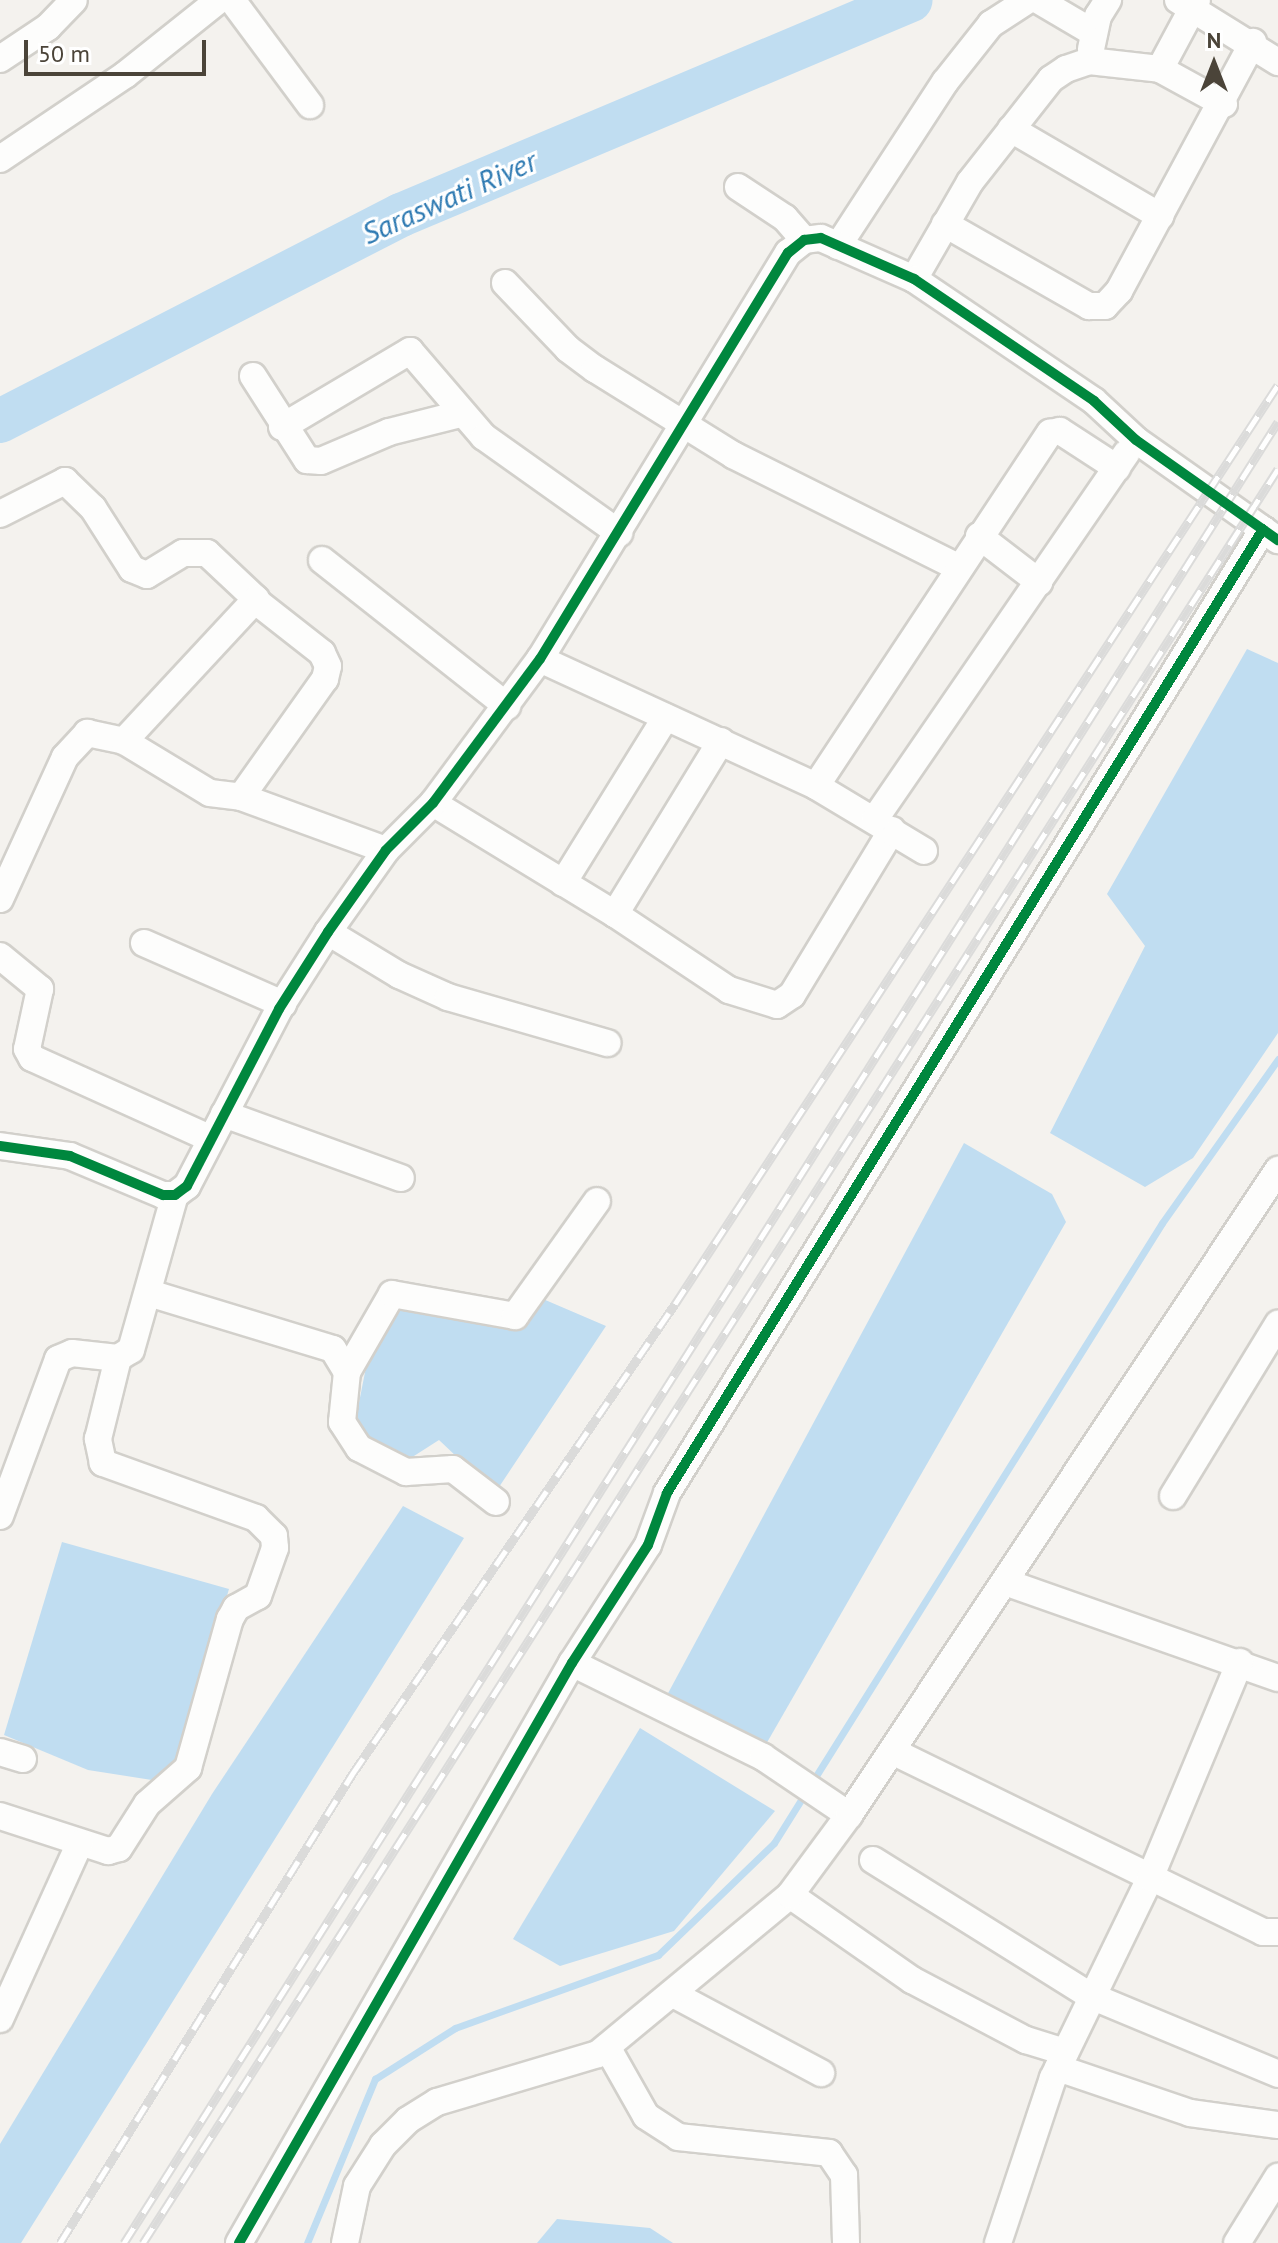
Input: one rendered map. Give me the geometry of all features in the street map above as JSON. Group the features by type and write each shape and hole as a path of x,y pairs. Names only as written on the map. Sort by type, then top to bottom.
{"street":[{"path":"0,59 48,27 74,0"},
{"path":"10,155 219,0"},
{"path":"232,0 310,105"},
{"path":"838,246 945,82 991,24 1028,0"},
{"path":"1038,0 1094,33"},
{"path":"1089,61 1094,33 1108,0"},
{"path":"1160,69 1189,2 1253,42 1278,62"},
{"path":"945,224 1089,306 1105,306 1119,291 1224,104 1253,42"},
{"path":"914,279 945,224 1011,129 1051,79 1089,61 1160,69 1224,104"},
{"path":"1011,129 1160,216"},
{"path":"738,187 785,218 804,240"},
{"path":"0,1146 50,1150 163,1195 175,1195 187,1186 283,1004 328,932 386,850 433,803 540,659 788,253 804,240 821,238 914,279 1094,401 1136,440 1270,534 667,1493 648,1545 572,1663 239,2243"},
{"path":"505,283 568,349 733,455 958,567"},
{"path":"282,427 410,351 460,414 619,533"},
{"path":"253,376 282,427 307,460 321,461 389,432 460,414"},
{"path":"816,786 958,567 1050,433 1060,431 1117,468"},
{"path":"433,803 615,914 729,990 777,1005 792,995 884,824 1039,582 1136,440"},
{"path":"0,514 65,481 93,508 132,569 147,575 183,553 207,553 257,602 322,653 328,666 325,679 241,797"},
{"path":"979,536 1039,582"},
{"path":"322,560 507,706"},
{"path":"124,741 257,602"},
{"path":"540,659 816,786 884,824 924,851"},
{"path":"563,883 666,717"},
{"path":"0,899 73,745 87,733 124,741 186,782 241,797 386,850"},
{"path":"615,914 721,741"},
{"path":"328,932 399,975 448,997 607,1043"},
{"path":"144,943 283,1004"},
{"path":"0,956 40,989 27,1049 32,1058 211,1139"},
{"path":"224,1114 401,1178"},
{"path":"345,2243 357,2186 383,2145 408,2120 437,2102 607,2047 790,1895 849,1815 1278,1171"},
{"path":"0,1516 58,1359 72,1353 118,1358 131,1350 175,1195"},
{"path":"347,1372 392,1294 515,1316 597,1201"},
{"path":"149,1293 318,1342 343,1360 347,1372 342,1422 359,1448 406,1472 453,1469 496,1502"},
{"path":"1173,1496 1278,1324"},
{"path":"0,1816 108,1851 119,1848 155,1794 183,1776 230,1619 236,1608 258,1596 275,1548 274,1536 256,1518 103,1463 98,1439 118,1358"},
{"path":"1005,1582 1240,1662 1278,1678"},
{"path":"998,2243 1061,2060 1150,1878 1240,1662"},
{"path":"572,1663 801,1778 849,1815"},
{"path":"892,1751 1263,1932 1278,1932"},
{"path":"0,2019 80,1843"},
{"path":"873,1860 1091,1996 1278,2074"},
{"path":"790,1895 912,1980 1061,2060 1190,2113 1278,2125"},
{"path":"673,1994 821,2073"},
{"path":"607,2047 646,2116 678,2137 829,2153 844,2175 846,2243"},
{"path":"1237,2243 1278,2177"}],"water":[{"path":"1247,649 1278,663 1278,1033 1193,1158 1145,1187 1050,1133 1145,946 1107,894"},
{"path":"964,1143 1052,1194 1066,1222 765,1746 666,1697"},
{"path":"543,1299 606,1326 495,1493 439,1440 403,1463 353,1433 370,1347 394,1300 517,1329"},
{"path":"403,1506 464,1538 21,2243 0,2243 0,2144 212,1794"},
{"path":"62,1542 229,1589 171,1783 88,1770 4,1735"},
{"path":"640,1728 775,1811 674,1931 560,1966 513,1939"},
{"path":"557,2219 650,2228 673,2243 537,2243"}],"waterway":[{"name":"Saraswati River","path":"0,421 401,215 911,0"},
{"path":"307,2243 375,2079 455,2028 658,1955 774,1843 1162,1223 1278,1059"}],"railway":[{"path":"60,2243 353,1773 675,1304 1278,385"},
{"path":"124,2243 1278,422"},
{"path":"143,2243 1278,469"}],"cycle path":[{"path":"0,1146 70,1156 163,1195 175,1195 187,1186 279,1009 328,932 386,850 433,803 540,659 788,253 804,240 821,238 914,279 1094,401 1136,440 1278,540"},
{"path":"239,2243 572,1663 648,1545 667,1493 1263,529"}]}
